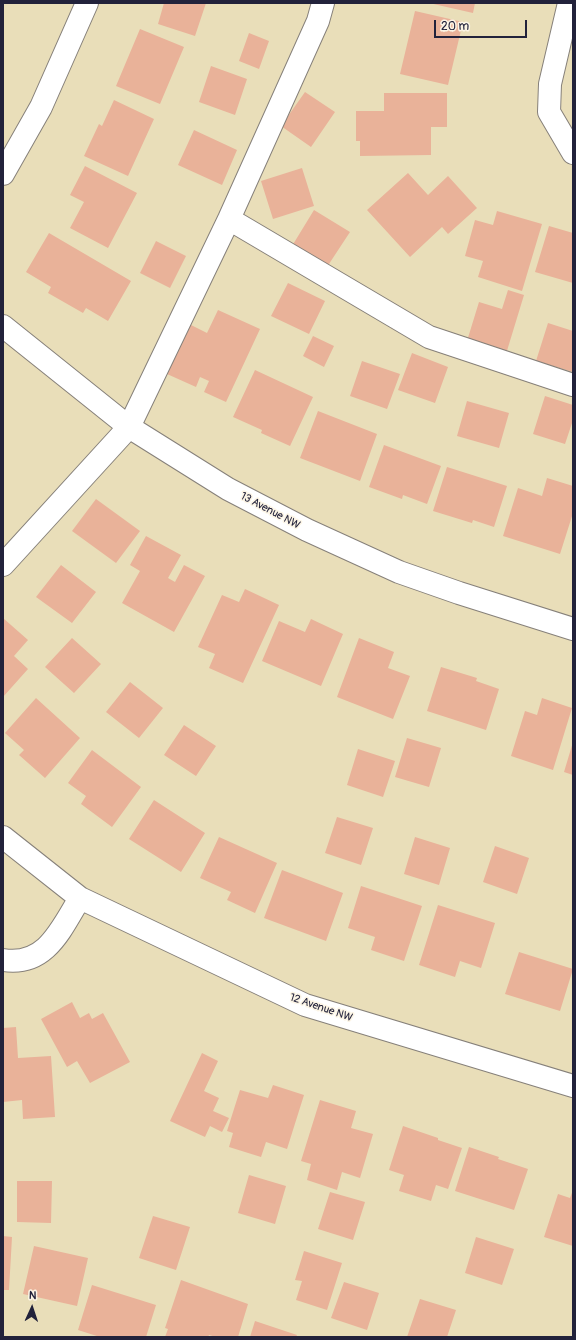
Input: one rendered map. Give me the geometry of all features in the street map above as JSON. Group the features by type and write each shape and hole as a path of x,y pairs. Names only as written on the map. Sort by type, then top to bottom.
{"street":[{"path":"3,174 41,107 87,3"},
{"path":"3,565 129,427 229,219 318,21 323,3"},
{"path":"569,3 550,84 549,112 573,153"},
{"path":"229,219 429,337 573,385"},
{"name":"13 Avenue NW","path":"3,326 129,427 228,489 308,530 399,572 459,594 573,629"},
{"name":"12 Avenue NW","path":"3,837 80,898 305,1005 573,1086"},
{"path":"3,960 12,961 33,957 44,950 53,940 80,898"}],"building":[{"path":"164,3 206,3 195,36 158,24"},
{"path":"429,3 475,3 473,13"},
{"path":"415,11 463,22 448,85 400,74"},
{"path":"140,29 184,47 160,104 116,86"},
{"path":"249,33 269,41 259,69 239,61"},
{"path":"211,66 247,79 235,115 199,102"},
{"path":"305,92 335,112 311,147 281,126"},
{"path":"384,93 447,93 447,127 431,127 431,155 360,156 360,141 356,141 356,111 384,111"},
{"path":"114,100 154,119 128,176 84,156 99,124 102,126"},
{"path":"194,130 237,150 222,185 178,165"},
{"path":"85,166 137,193 108,248 70,228 84,202 70,195"},
{"path":"302,168 314,206 273,219 261,181"},
{"path":"408,173 428,195 448,176 477,208 448,234 442,227 410,257 367,210"},
{"path":"314,210 350,232 327,267 292,246"},
{"path":"497,211 542,224 522,291 478,277 483,261 465,256 475,220 493,225"},
{"path":"549,226 573,233 573,283 535,272"},
{"path":"49,233 131,281 108,321 86,308 83,313 48,293 51,287 26,272"},
{"path":"156,241 186,256 170,288 140,273"},
{"path":"288,283 325,301 309,334 271,316"},
{"path":"508,290 524,295 506,354 467,341 479,302 502,309"},
{"path":"218,310 260,329 226,402 204,392 209,381 200,377 196,387 167,374 189,324 207,333"},
{"path":"548,323 573,331 573,372 536,361"},
{"path":"313,336 334,346 324,367 303,356"},
{"path":"412,353 448,367 435,403 398,390"},
{"path":"362,361 400,374 387,409 350,396"},
{"path":"255,370 313,397 290,446 261,433 262,430 233,417"},
{"path":"545,396 573,405 573,420 565,444 533,434"},
{"path":"467,401 509,413 499,448 457,436"},
{"path":"318,411 377,434 360,481 300,458"},
{"path":"384,445 441,466 427,504 403,495 402,499 369,487"},
{"path":"447,467 507,486 494,527 473,520 472,523 433,511"},
{"path":"547,478 573,486 573,513 560,554 503,536 518,488 542,496"},
{"path":"96,499 140,531 116,563 72,531"},
{"path":"146,536 181,555 168,578 175,582 184,565 205,576 174,632 122,603 140,571 130,565"},
{"path":"61,565 96,592 72,623 36,597"},
{"path":"245,589 279,605 243,683 209,668 215,654 198,647 222,595 239,602"},
{"path":"3,618 28,640 14,656 28,669 3,697"},
{"path":"311,619 343,634 321,686 262,661 279,621 305,632"},
{"path":"72,638 101,664 74,693 45,667"},
{"path":"359,638 394,652 388,668 410,676 393,719 337,697"},
{"path":"441,667 477,678 476,681 499,689 486,730 427,711"},
{"path":"130,682 163,708 139,738 106,712"},
{"path":"36,698 80,738 45,778 19,755 24,750 5,733"},
{"path":"542,698 572,708 553,770 511,756 525,711 537,715"},
{"path":"184,725 216,746 196,776 164,755"},
{"path":"407,738 441,748 429,787 395,777"},
{"path":"573,742 573,775 564,772"},
{"path":"358,749 395,761 383,797 347,785"},
{"path":"92,750 141,787 112,827 81,804 86,796 68,783"},
{"path":"154,800 205,833 181,872 129,839"},
{"path":"337,817 373,828 361,865 325,853"},
{"path":"219,837 277,863 255,913 227,900 231,892 200,878"},
{"path":"415,837 450,848 439,885 404,874"},
{"path":"495,846 529,858 517,894 483,882"},
{"path":"282,870 343,893 326,941 264,918"},
{"path":"361,886 422,906 404,961 371,950 375,937 348,928"},
{"path":"438,905 495,923 481,968 460,961 455,977 419,965"},
{"path":"519,952 573,969 560,1011 505,994"},
{"path":"72,1002 80,1018 89,1013 92,1019 103,1013 130,1062 90,1083 77,1061 67,1067 41,1019"},
{"path":"16,1027 18,1058 51,1056 55,1117 23,1119 22,1100 3,1102 3,1028"},
{"path":"202,1053 218,1061 204,1091 219,1098 213,1111 229,1118 222,1132 210,1126 205,1137 170,1121"},
{"path":"273,1085 304,1095 287,1149 266,1142 261,1157 229,1147 233,1133 227,1131 240,1090 268,1098"},
{"path":"320,1100 356,1111 351,1128 373,1134 360,1178 342,1172 337,1190 307,1180 311,1164 301,1161"},
{"path":"403,1126 462,1148 448,1189 436,1185 431,1201 399,1191 404,1175 389,1170"},
{"path":"469,1147 528,1169 514,1210 455,1191"},
{"path":"249,1175 286,1186 275,1224 238,1213"},
{"path":"17,1181 52,1181 51,1223 17,1222"},
{"path":"573,1190 573,1246 544,1237 558,1194 570,1198"},
{"path":"330,1192 365,1202 353,1240 318,1229"},
{"path":"153,1216 190,1227 176,1270 139,1258"},
{"path":"3,1236 12,1237 9,1290 3,1290"},
{"path":"476,1237 514,1249 502,1285 465,1273"},
{"path":"34,1246 88,1258 77,1306 23,1294"},
{"path":"304,1251 342,1263 327,1310 296,1300 302,1281 295,1280"},
{"path":"181,1280 248,1304 238,1337 216,1337 209,1335 208,1337 165,1337 168,1329 165,1328"},
{"path":"344,1282 379,1293 367,1330 331,1318"},
{"path":"92,1285 156,1305 146,1337 100,1337 78,1330"},
{"path":"420,1299 456,1310 447,1337 407,1337"},
{"path":"255,1321 297,1335 296,1337 250,1337"}]}
